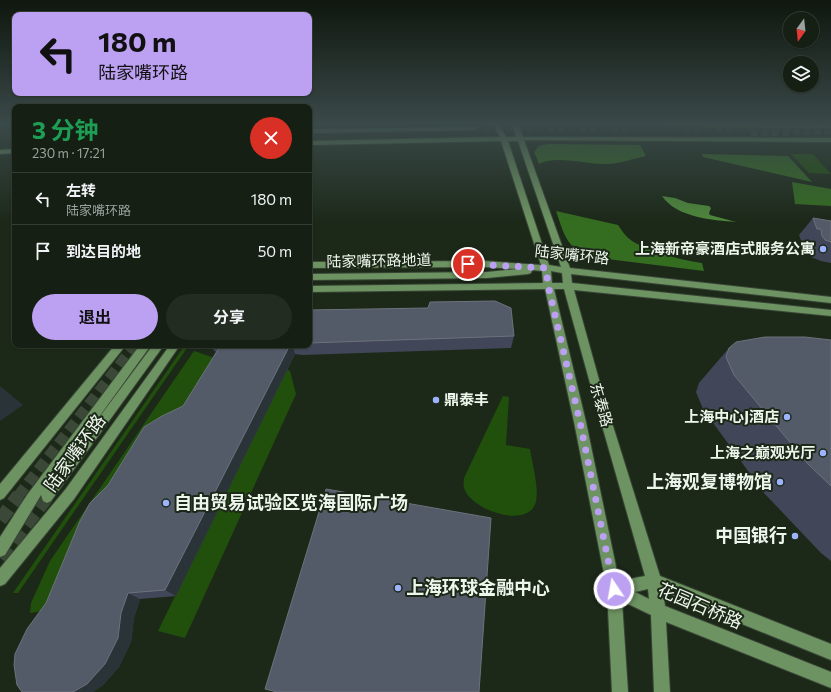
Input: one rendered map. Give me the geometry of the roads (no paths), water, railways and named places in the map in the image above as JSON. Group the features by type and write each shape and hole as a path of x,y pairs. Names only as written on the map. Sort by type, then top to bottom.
{"main road":[{"name":"东泰路","path":"510,156 546,268 548,285 580,422 614,589 620,692"},
{"name":"东泰路","path":"526,156 566,270 568,286 598,394 654,581 658,611 662,692"},
{"name":"陆家嘴环路","path":"312,265 484,264 546,268 831,300"},
{"name":"陆家嘴环路地道","path":"312,277 487,275 516,273 546,268"},
{"name":"陆家嘴环路","path":"312,289 548,285 831,313"},
{"name":"陆家嘴环路","path":"0,494 119,348"},
{"name":"陆家嘴环路","path":"0,550 31,499 144,348"},
{"path":"47,497 157,348"},
{"name":"陆家嘴环路","path":"0,579 56,511 173,348"},
{"name":"花园石桥路","path":"614,589 654,581 831,652"},
{"name":"花园石桥路","path":"614,589 658,611 831,680"}],"tunnel":[{"path":"18,496 133,348"},
{"path":"0,520 19,495"},
{"path":"0,558 47,497"}],"place":[{"name":"上海新帝豪酒店式服务公寓","path":"823,249"},
{"name":"鼎泰丰","path":"436,400"},
{"name":"上海中心J酒店","path":"787,417"},
{"name":"上海之巅观光厅","path":"823,453"},
{"name":"上海观复博物馆","path":"780,482"},
{"name":"自由贸易试验区览海国际广场","path":"166,503"},
{"name":"中国银行","path":"795,536"},
{"name":"上海环球金融中心","path":"398,588"}]}
